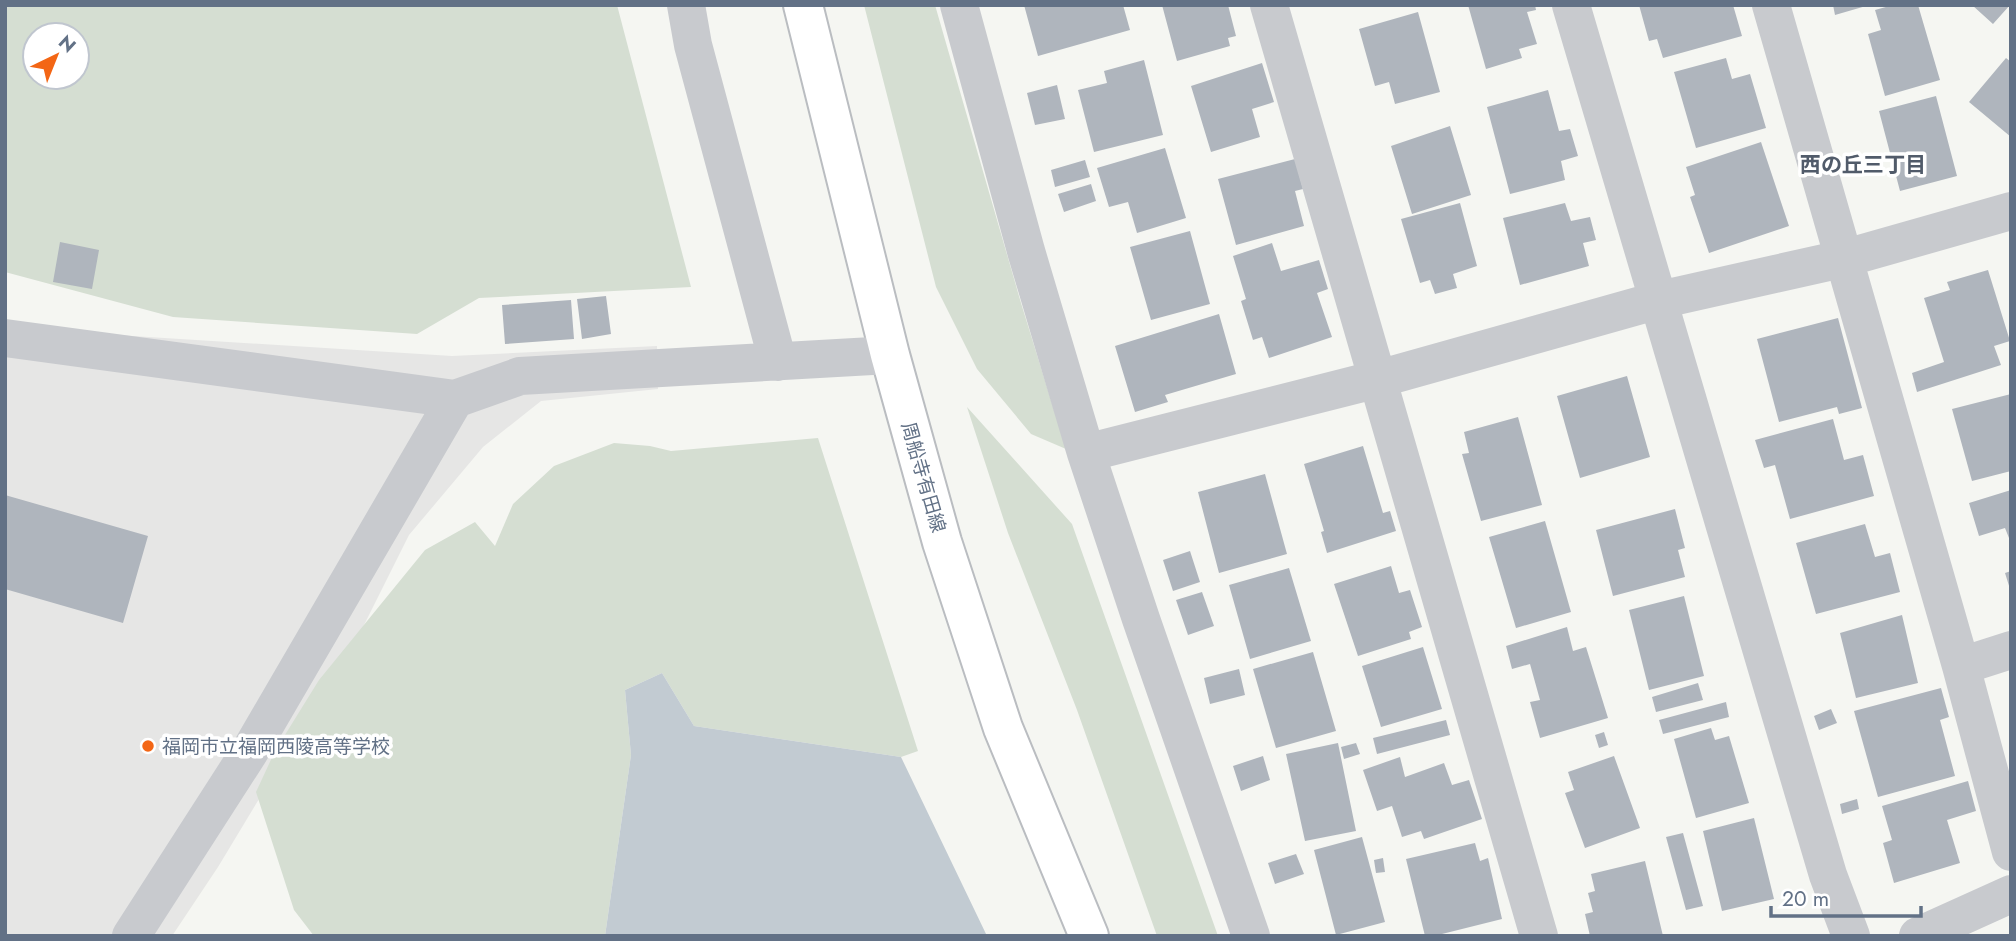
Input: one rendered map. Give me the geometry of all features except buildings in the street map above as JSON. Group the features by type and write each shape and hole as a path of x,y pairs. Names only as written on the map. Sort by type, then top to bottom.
{"main road":[{"name":"周船寺有田線","path":"803,5 890,355 942,542 1003,728 1089,936"}],"street":[{"path":"686,5 693,45 778,362"},
{"path":"959,5 1026,251 1086,453 1251,936"},
{"path":"1269,5 1539,936"},
{"path":"1570,5 1828,874 1851,936"},
{"path":"1771,5 1961,666 2011,852"},
{"path":"1086,453 1378,379 1658,300 1842,259 2011,211"},
{"path":"5,338 455,399 520,376 890,355"},
{"path":"131,936 250,751 455,399"},
{"path":"1961,666 2011,650"},
{"path":"1918,936 2011,894"}],"shaded area":[{"path":"5,5 617,5 691,287 479,298 417,334 173,317 5,272"},
{"path":"864,5 935,5 1066,449 1031,434 977,369 936,287"},
{"name":"福岡市立福岡西陵高等学校","path":"5,328 452,356 657,346 658,389 541,401 483,447 409,535 364,625 218,867 172,936 5,936"},
{"path":"967,407 1072,524 1218,936 1157,936 1077,710 1008,533"},
{"path":"818,438 918,751 901,757 694,726 662,673 625,690 631,755 605,936 314,936 294,910 256,792 275,751 319,680 425,550 475,522 495,546 513,504 554,466 614,443 671,451"},
{"path":"662,673 694,726 901,757 987,936 605,936 631,755 625,690"}],"place":[{"name":"福岡市立福岡西陵高等学校","path":"148,746"}],"district":[{"name":"西の丘三丁目","path":"1863,165"}]}
